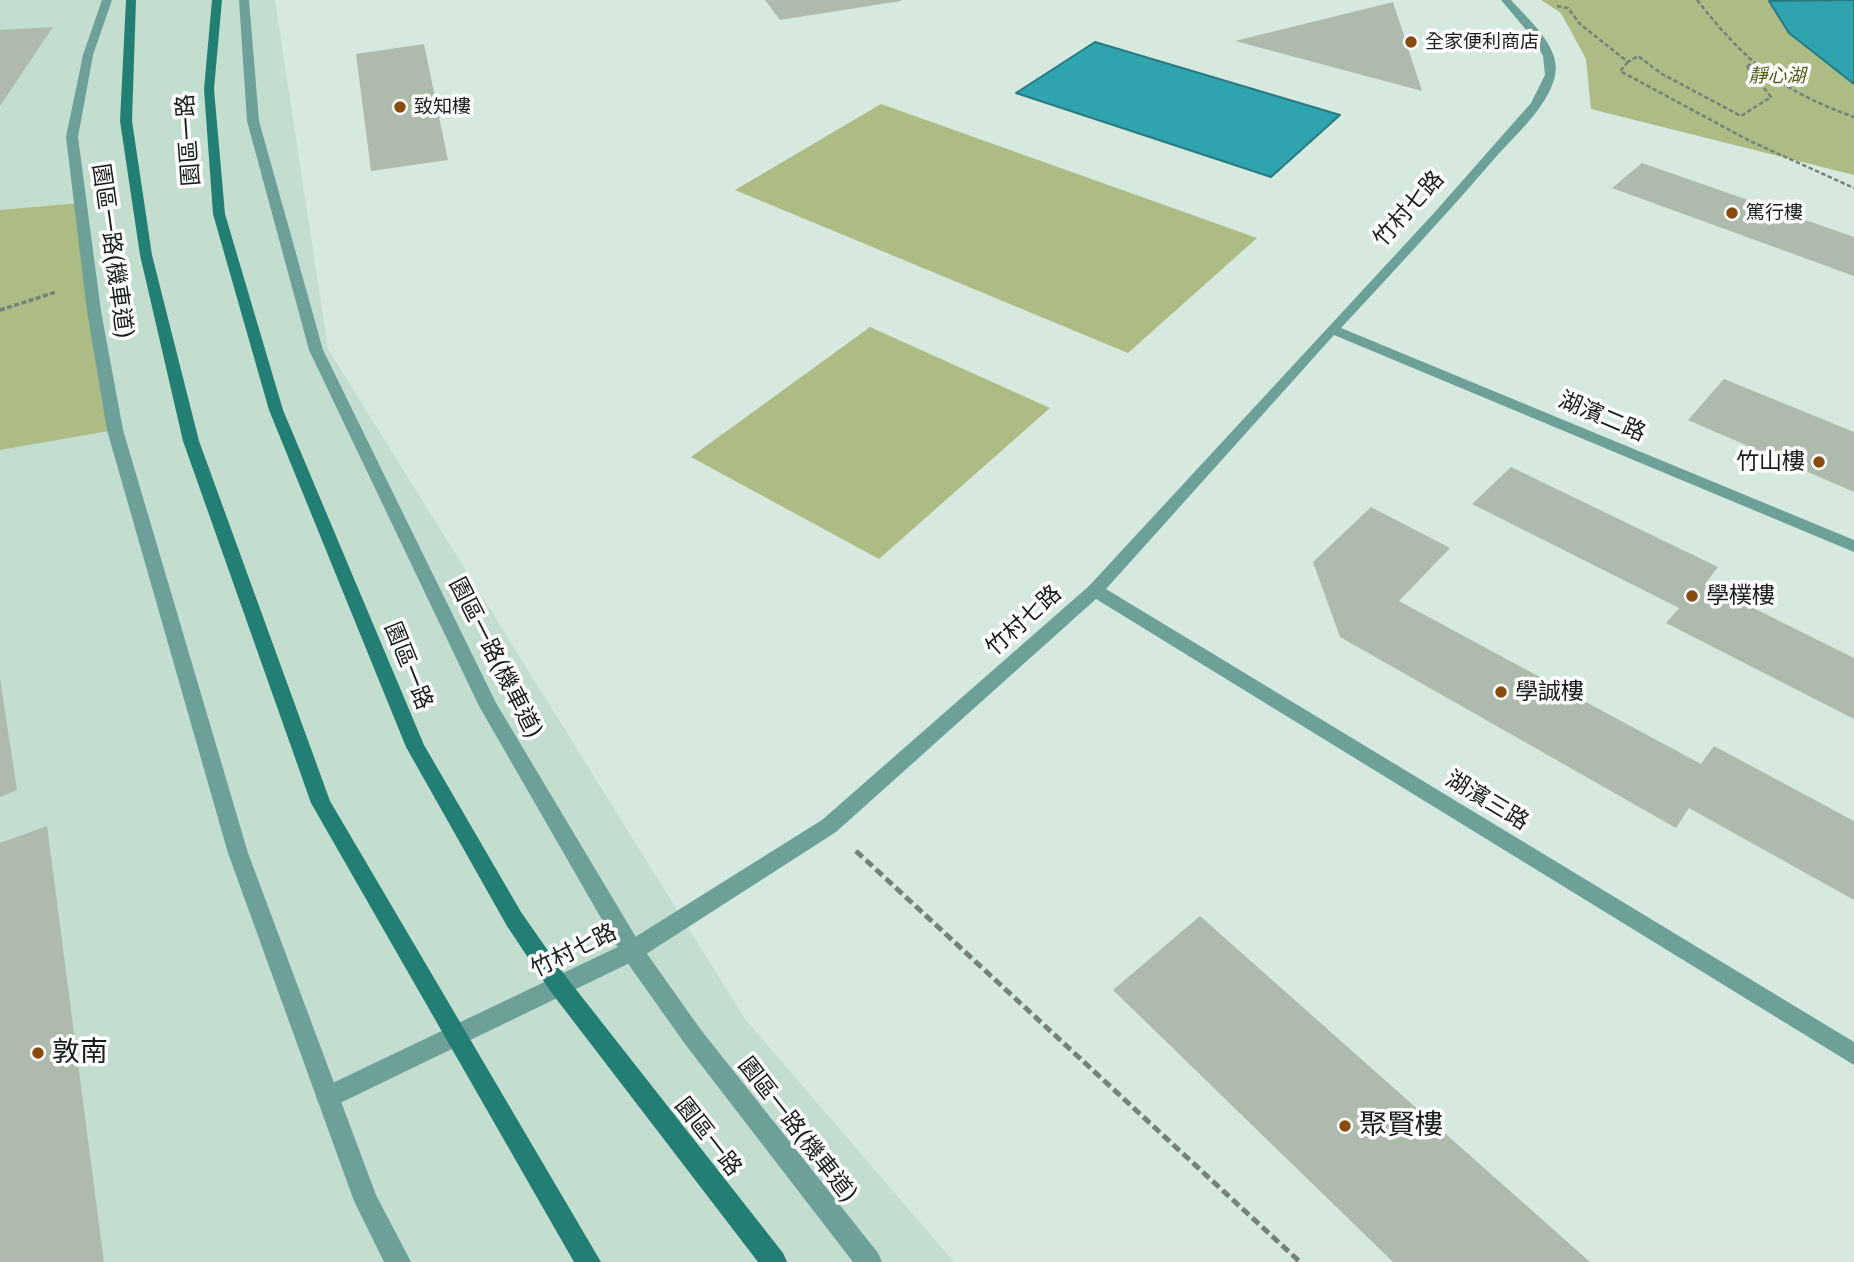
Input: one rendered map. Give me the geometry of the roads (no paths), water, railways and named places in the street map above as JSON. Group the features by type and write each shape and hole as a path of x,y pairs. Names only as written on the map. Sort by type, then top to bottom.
{"street":[{"name":"園區一路(機車道)","path":"107,0 88,55 72,137 93,311 115,430 238,853 366,1201 398,1262"},
{"path":"131,0 126,121 146,255 191,441 321,803 588,1262"},
{"name":"園區一路","path":"217,0 209,89 219,214 276,410 415,747 514,919 559,985 774,1262"},
{"name":"園區一路(機車道)","path":"244,0 253,121 316,350 488,706 632,951 693,1037 869,1262"},
{"name":"竹村七路","path":"328,1097 632,951 829,826 1095,590 1332,328 1438,216 1536,104 1550,75 1548,56 1538,37 1506,0"},
{"name":"湖濱二路","path":"1332,328 1854,547"},
{"name":"湖濱三路","path":"1095,590 1854,1054"}],"water":[{"name":"靜心湖","path":"1854,0 1854,84 1789,33 1769,1"},
{"path":"1095,42 1340,115 1271,177 1016,93"}],"place":[{"name":"全家便利商店","path":"1411,42"},
{"name":"致知樓","path":"400,107"},
{"name":"篤行樓","path":"1732,213"},
{"name":"竹山樓","path":"1819,462"},
{"name":"學樸樓","path":"1692,596"},
{"name":"學誠樓","path":"1501,692"},
{"name":"敦南","path":"38,1053"},
{"name":"聚賢樓","path":"1345,1126"}]}
